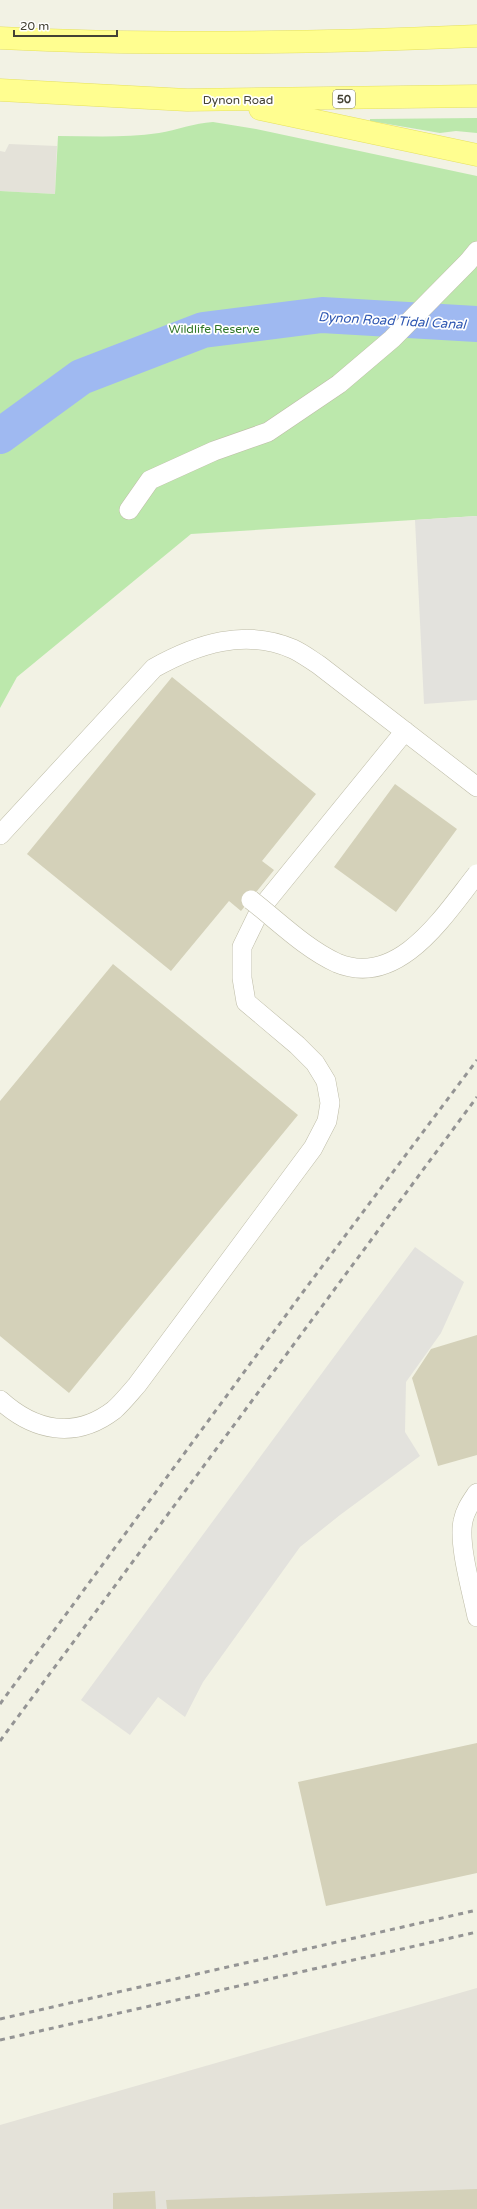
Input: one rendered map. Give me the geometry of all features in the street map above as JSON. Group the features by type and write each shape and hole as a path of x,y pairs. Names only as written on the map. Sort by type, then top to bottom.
{"main road":[{"path":"0,38 219,43 321,43 477,36"},
{"name":"Dynon Road","path":"0,90 212,100 477,96"},
{"path":"212,100 477,156"}],"lane":[{"path":"129,510 150,480 214,450 268,432 339,384 392,339 477,251"},
{"path":"0,835 154,668 177,655 221,641 249,639 293,649 319,665 477,787"},
{"path":"0,1400 25,1420 43,1427 69,1428 88,1425 114,1410 137,1385 313,1148 327,1121 330,1103 326,1081 315,1063 297,1045 246,1002 242,978 242,947 261,908 405,731"},
{"path":"251,900 319,953 349,966 372,967 397,959 422,941 477,874"},
{"path":"477,1493 468,1506 463,1521 462,1541 477,1617"}],"shaded area":[{"path":"9,144 57,146 55,194 0,191 0,151 5,152"},
{"path":"477,516 477,700 424,704 415,520"},
{"path":"415,1247 464,1282 441,1333 406,1382 405,1432 420,1456 340,1515 300,1547 203,1682 185,1717 158,1697 130,1735 81,1700"},
{"path":"477,1988 477,2209 0,2209 0,2125"}],"green space":[{"path":"477,118 477,133 456,131 440,133 370,121 370,119"},
{"name":"Wildlife Reserve","path":"213,122 256,129 477,176 477,516 191,534 17,677 0,708 0,191 55,194 58,136 146,135"}],"building":[{"path":"172,677 316,794 262,861 274,870 241,911 229,901 171,971 27,854"},
{"path":"395,784 457,829 396,912 334,867"},
{"path":"113,964 298,1115 69,1393 0,1336 0,1101"},
{"path":"477,1335 477,1455 438,1466 412,1378 431,1349"},
{"path":"477,1743 477,1873 326,1906 298,1782"},
{"path":"477,2189 477,2209 167,2209 166,2200"},
{"path":"155,2191 156,2209 113,2209 113,2193"}],"waterway":[{"name":"Dynon Road Tidal Canal","path":"0,436 81,377 203,330 322,315 477,324"}],"railway":[{"path":"0,1704 303,1292 477,1060"},
{"path":"0,1741 477,1097"},
{"path":"0,2019 477,1910"},
{"path":"0,2040 477,1932"}]}
